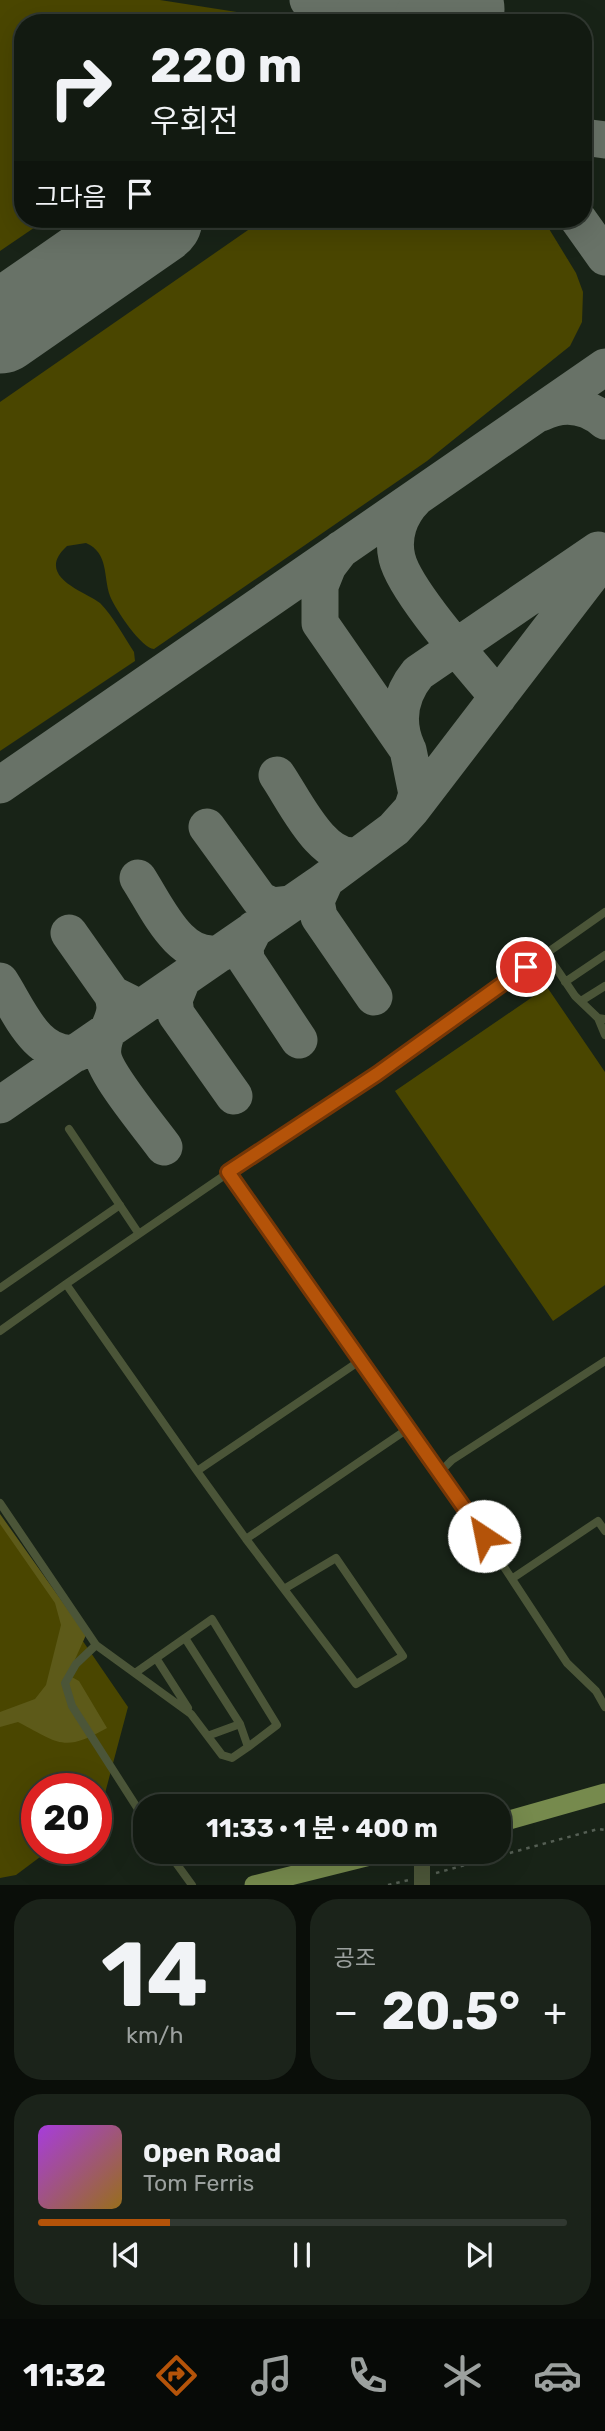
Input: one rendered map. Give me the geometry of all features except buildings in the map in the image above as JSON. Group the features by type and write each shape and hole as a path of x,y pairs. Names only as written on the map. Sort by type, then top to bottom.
{"main road":[{"path":"511,1819 605,1793"},
{"path":"254,1885 338,1864"}],"lane":[{"path":"0,1331 228,1172 377,1074 485,993 605,912"},
{"path":"546,953 581,1001 601,1018 605,1035"},
{"path":"565,982 605,955"},
{"path":"581,1001 605,986"},
{"path":"69,1129 139,1234"},
{"path":"228,1172 441,1471 567,1663 596,1691 605,1707"},
{"path":"0,1288 120,1205"},
{"path":"66,1284 246,1539 356,1684 403,1656 336,1558 284,1589"},
{"path":"197,1471 361,1360"},
{"path":"441,1471 452,1460 605,1361"},
{"path":"246,1539 410,1427"},
{"path":"0,1503 96,1645 191,1714"},
{"path":"513,1578 602,1519 605,1531"},
{"path":"135,1673 156,1658 212,1619 277,1724 232,1758 222,1755 210,1735 191,1714 156,1658"},
{"path":"185,1638 240,1724 248,1747"},
{"path":"96,1645 76,1664 65,1683 72,1706 133,1801"},
{"path":"210,1735 240,1724"},
{"path":"177,1864 192,1885"}],"path":[{"path":"388,1885 422,1881 598,1829 605,1830"}],"shaded area":[{"path":"0,0 160,0 249,14 14,14 14,228 34,228 0,251"},
{"path":"251,228 548,228 576,273 583,292 582,322 570,346 427,461 154,649 136,636 117,610 110,596 102,559 93,547 86,543 67,546 58,557 56,566 59,575 105,608 134,652 135,661 0,751 0,402"},
{"path":"547,987 605,1072 605,1285 553,1321 395,1091"},
{"path":"0,1514 86,1635 68,1675 79,1681 107,1728 80,1741 70,1743 53,1740 18,1722 0,1727 0,1712 35,1699 46,1685 61,1625 55,1603 0,1524"},
{"path":"0,1520 128,1707 110,1773 21,1773 21,1864 31,1864 16,1875 0,1878"}],"taxiway":[{"path":"308,0 397,14"},
{"path":"592,138 605,140"},
{"path":"584,228 605,257"},
{"path":"0,785 605,367"},
{"path":"541,413 566,406 590,411 605,421"},
{"path":"415,499 405,512 396,534 397,558 403,573 426,609 498,697"},
{"path":"0,1105 320,884 394,829 412,809 417,794 408,750 320,623 320,586 328,566 341,549"},
{"path":"407,748 401,728 401,709 407,690 418,673 598,550"},
{"path":"412,809 605,557"},
{"path":"277,775 301,814 322,840 334,850 346,855 359,855"},
{"path":"207,827 260,900 273,906 291,904"},
{"path":"138,878 171,930 182,941 193,950 206,954 221,953"},
{"path":"325,881 316,901 319,917 374,997"},
{"path":"254,929 245,947 246,960 299,1040"},
{"path":"69,933 112,994 134,1005"},
{"path":"182,980 174,1000 176,1014 234,1096"},
{"path":"0,981 22,1018 40,1041 63,1053 77,1053"},
{"path":"112,994 115,1011 103,1047 106,1065 164,1147"}],"runway":[{"path":"452,14 459,9"},
{"path":"0,328 144,228"}],"route":[{"path":"484,1536 441,1471 228,1172 377,1074 485,993 526,967"}]}
